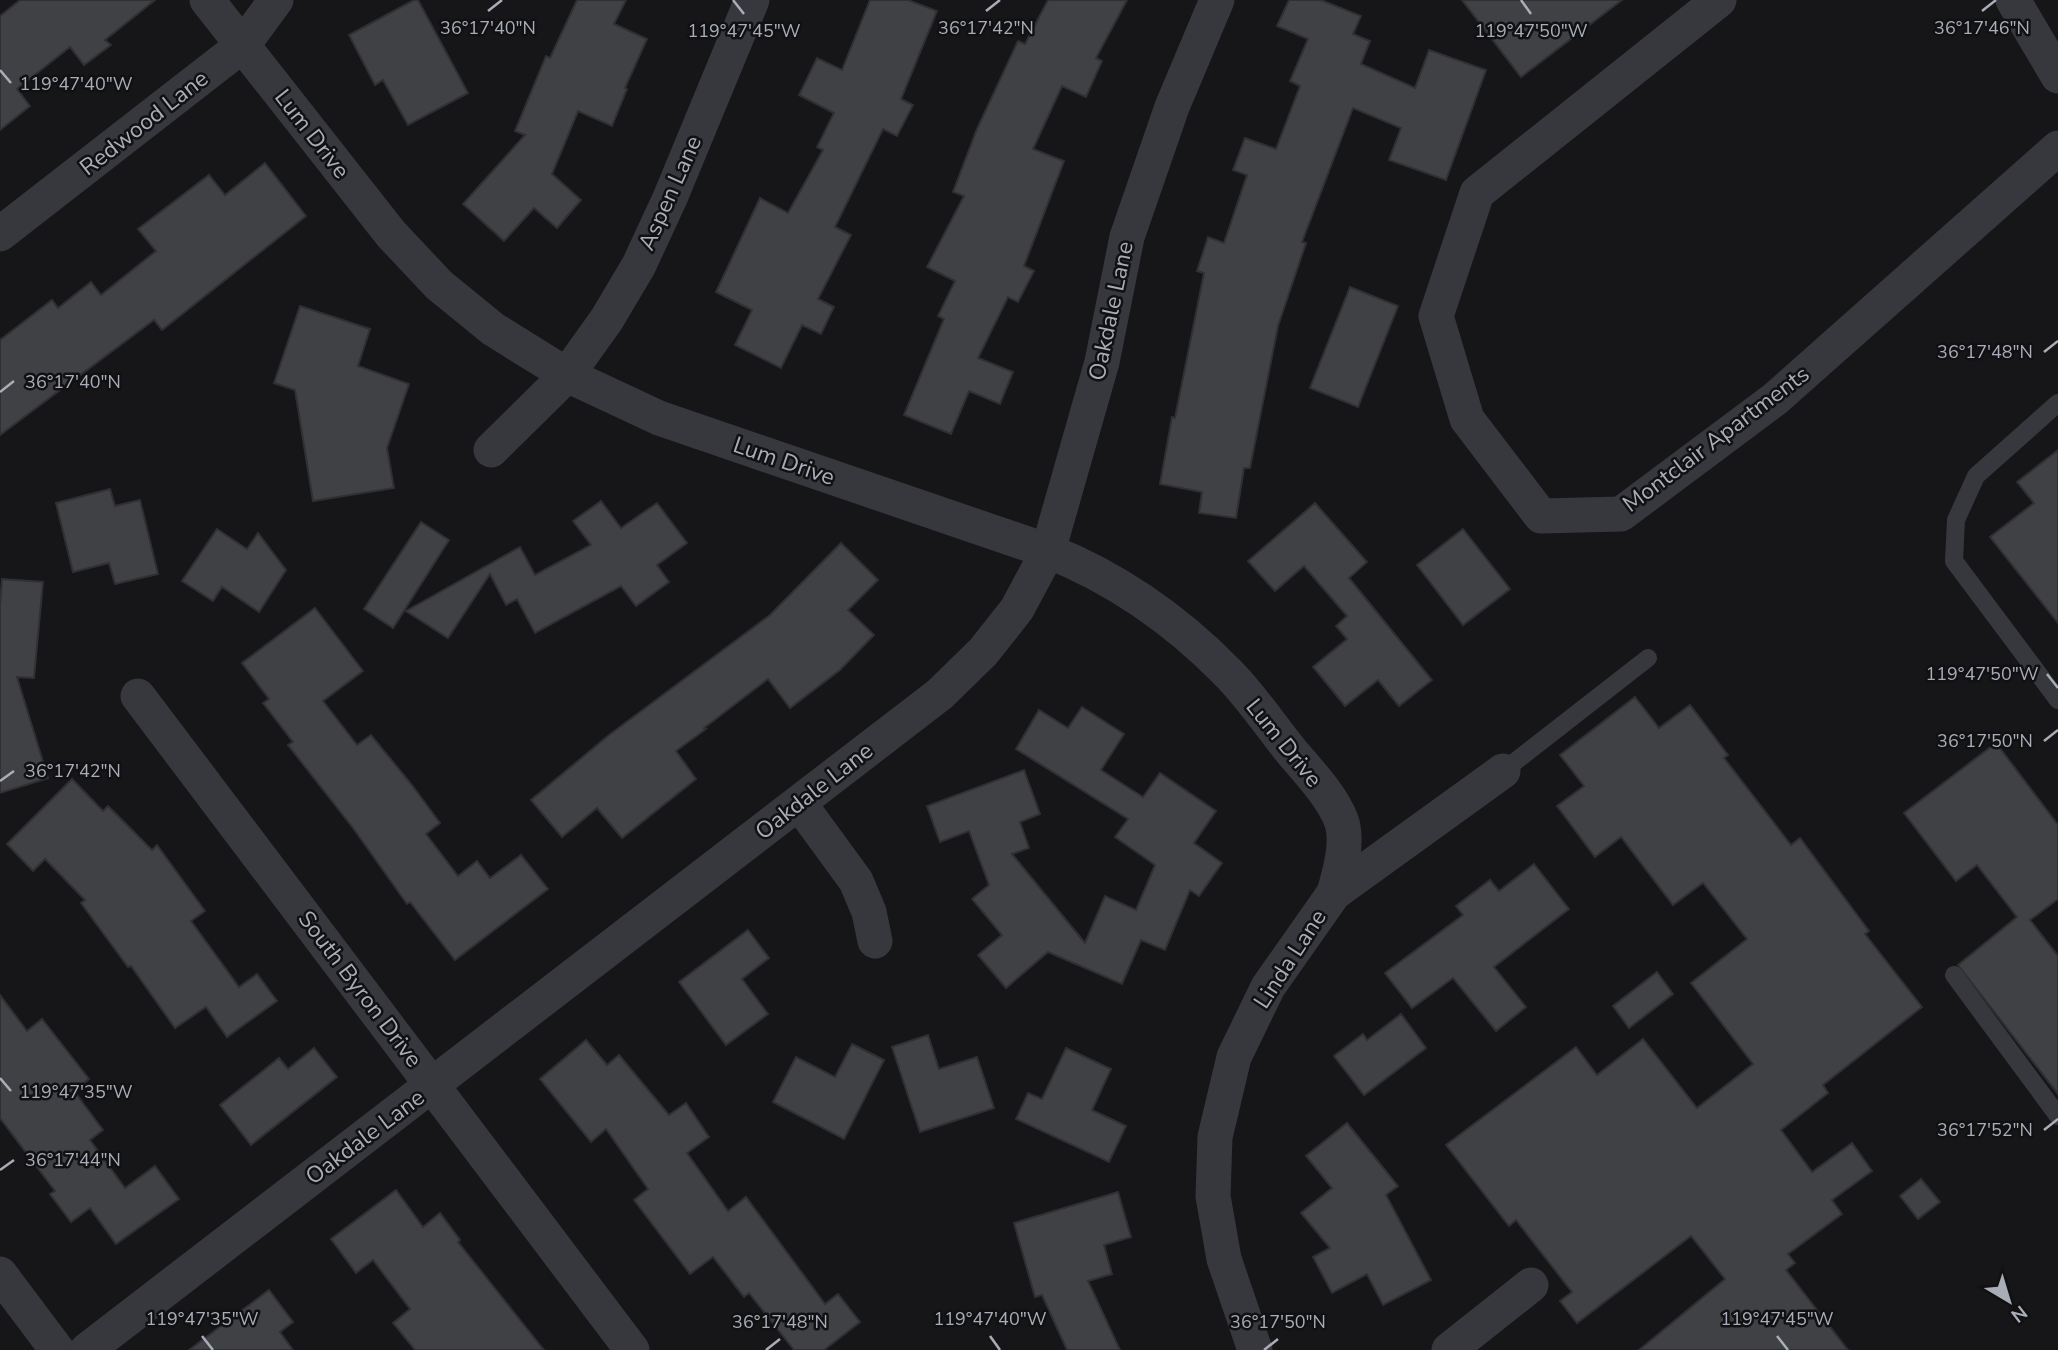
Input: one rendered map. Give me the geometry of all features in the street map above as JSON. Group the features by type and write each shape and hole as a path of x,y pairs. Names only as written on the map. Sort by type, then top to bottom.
{"street":[{"name":"Lum Drive","path":"207,0 391,234 439,285 493,329 567,375 659,418 1086,566 1129,591 1175,625 1228,673 1321,788 1341,821 1344,859 1334,893"},
{"name":"Redwood Lane","path":"0,234 243,45 276,0"},
{"name":"Aspen Lane","path":"491,450 567,375 607,319 639,265 670,198 752,0"},
{"name":"Oakdale Lane","path":"88,1350 940,694 983,652 1017,609 1048,551 1102,362 1126,237 1172,107 1217,0"},
{"name":"Montclair Apartments","path":"1719,0 1477,193 1436,316 1466,419 1541,516 1620,514 1775,399 2058,148"},
{"path":"2013,0 2057,73"},
{"name":"South Byron Drive","path":"138,696 632,1350"},
{"name":"Linda Lane","path":"1255,1350 1224,1259 1213,1196 1215,1137 1234,1057 1268,987 1334,893 1503,771"},
{"path":"799,803 856,881 869,912 875,941"},
{"path":"0,1274 57,1350"},
{"path":"1449,1350 1531,1285"}],"lane":[{"path":"2058,403 1976,476 1956,520 1954,561 2058,700"},
{"path":"1503,771 1648,658"},
{"path":"1954,975 2058,1116"}],"building":[{"path":"20,0 155,0 105,40 111,45 84,65 70,47 17,89 30,106 0,130 0,16"},
{"path":"418,0 468,93 408,125 383,80 375,85 349,35"},
{"path":"577,0 626,0 614,24 647,39 625,88 627,89 612,126 578,111 552,174 581,200 557,228 534,208 504,241 463,204 525,135 515,131 546,56 550,58"},
{"path":"870,0 908,0 937,11 901,99 913,105 897,136 883,129 835,227 851,235 818,299 834,307 821,334 802,325 781,368 735,345 752,310 716,292 760,198 788,213 823,150 817,147 834,113 799,95 817,58 842,70"},
{"path":"1048,0 1127,0 1096,58 1102,61 1086,97 1062,86 1033,149 1064,161 1024,266 1034,271 1018,302 1008,297 978,358 1013,372 1000,404 969,391 951,434 904,415 944,319 938,316 955,281 927,267 964,196 953,192 977,129 1018,41 1025,44"},
{"path":"1289,0 1321,0 1361,16 1353,34 1370,41 1361,64 1415,88 1429,50 1486,70 1446,180 1389,160 1401,128 1353,108 1302,242 1306,243 1278,326 1250,468 1244,468 1236,518 1199,513 1202,492 1160,484 1204,273 1197,271 1208,237 1224,243 1247,175 1233,170 1245,138 1276,149 1300,86 1290,81 1308,39 1277,26"},
{"path":"1462,0 1622,0 1521,77"},
{"path":"265,163 306,216 162,330 154,320 0,435 0,340 52,300 58,308 91,282 101,295 156,251 138,229 209,175 225,195"},
{"path":"1350,287 1398,306 1358,407 1310,388"},
{"path":"300,306 370,329 358,366 409,384 387,448 394,488 313,501 295,390 274,383"},
{"path":"2058,450 2058,623 1990,537 2034,503 2017,482"},
{"path":"110,489 115,506 140,500 158,574 115,584 109,563 73,572 56,503"},
{"path":"601,501 621,528 657,503 687,543 657,565 669,582 636,606 621,586 535,633 517,599 506,605 490,574 448,638 406,611 520,547 535,575 591,545 573,521"},
{"path":"1315,503 1367,562 1349,578 1432,680 1399,706 1378,680 1345,706 1313,667 1347,639 1336,626 1347,616 1304,566 1275,591 1248,561"},
{"path":"421,522 449,540 393,628 364,609"},
{"path":"217,529 247,549 258,533 286,570 259,612 222,587 213,601 182,581"},
{"path":"1463,529 1510,589 1463,625 1417,565"},
{"path":"841,543 878,580 848,610 874,635 840,670 790,708 768,679 704,728 706,729 676,751 696,779 622,838 597,808 562,837 531,800 609,735 770,615"},
{"path":"2,579 43,582 34,678 17,677 48,778 0,793 0,605"},
{"path":"315,608 363,671 323,701 357,745 371,735 412,785 440,823 426,834 458,876 477,861 490,878 521,855 548,889 455,960 410,902 407,904 353,828 288,745 293,742 263,703 269,699 242,663"},
{"path":"1635,697 1659,728 1690,705 1728,755 1724,758 1791,845 1800,838 1869,931 1865,934 1922,1007 1823,1085 1828,1093 1781,1130 1812,1172 1852,1143 1872,1171 1832,1200 1842,1214 1788,1254 1795,1263 1786,1270 1848,1350 1639,1350 1725,1279 1691,1236 1577,1323 1560,1301 1572,1292 1516,1220 1509,1226 1446,1145 1576,1047 1597,1075 1643,1039 1697,1108 1753,1064 1691,983 1747,939 1703,883 1673,905 1621,837 1595,857 1557,806 1584,786 1560,755"},
{"path":"1082,707 1124,734 1101,770 1143,797 1160,773 1216,811 1194,843 1222,863 1199,896 1190,890 1165,950 1141,940 1122,984 1048,952 1006,988 978,955 1002,935 972,899 989,885 969,831 940,842 927,806 1024,770 1040,814 1020,822 1029,848 1012,854 1085,943 1105,896 1136,910 1155,865 1115,837 1128,819 1016,749 1039,710 1068,728"},
{"path":"1996,743 2058,825 2058,899 2030,920 2058,956 2058,1094 1958,965 2017,917 1977,865 1956,881 1904,813"},
{"path":"72,779 103,811 108,806 152,850 157,845 205,911 191,921 239,987 257,974 277,1001 227,1037 206,1007 175,1028 81,903 85,900 45,859 33,871 7,844"},
{"path":"1534,864 1569,909 1494,967 1526,1007 1496,1031 1453,978 1412,1008 1385,973 1463,915 1456,906 1490,880 1499,891"},
{"path":"748,930 769,958 742,979 768,1014 726,1045 679,982"},
{"path":"1657,972 1673,994 1629,1028 1613,1006"},
{"path":"0,995 27,1031 42,1019 89,1079 74,1091 103,1130 90,1140 125,1188 155,1166 179,1199 116,1244 90,1208 71,1222 50,1194 55,1191 0,1118"},
{"path":"1401,1014 1426,1048 1364,1095 1334,1056 1363,1034 1367,1040"},
{"path":"928,1035 939,1069 977,1057 994,1108 920,1132 892,1047"},
{"path":"586,1040 607,1065 619,1055 669,1115 686,1103 709,1137 687,1153 728,1211 746,1197 825,1304 838,1294 860,1322 824,1350 794,1350 749,1293 744,1297 713,1257 690,1274 634,1200 648,1189 606,1129 591,1142 540,1079"},
{"path":"852,1044 884,1060 844,1139 773,1102 796,1057 835,1077"},
{"path":"314,1048 337,1077 251,1145 220,1105 279,1058 288,1069"},
{"path":"1066,1048 1111,1069 1092,1110 1126,1126 1109,1162 1016,1119 1028,1093 1042,1099"},
{"path":"1347,1123 1398,1186 1386,1195 1431,1280 1383,1305 1367,1274 1332,1293 1313,1257 1330,1248 1301,1213 1332,1188 1306,1156"},
{"path":"1921,1179 1940,1202 1918,1219 1900,1196"},
{"path":"396,1190 423,1227 440,1213 460,1240 458,1242 544,1350 415,1350 393,1323 410,1309 373,1260 356,1273 331,1239"},
{"path":"1118,1192 1131,1237 1104,1245 1112,1274 1088,1281 1120,1350 1067,1350 1042,1295 1035,1297 1014,1223"},
{"path":"269,1290 293,1322 280,1332 293,1350 189,1350"}]}
